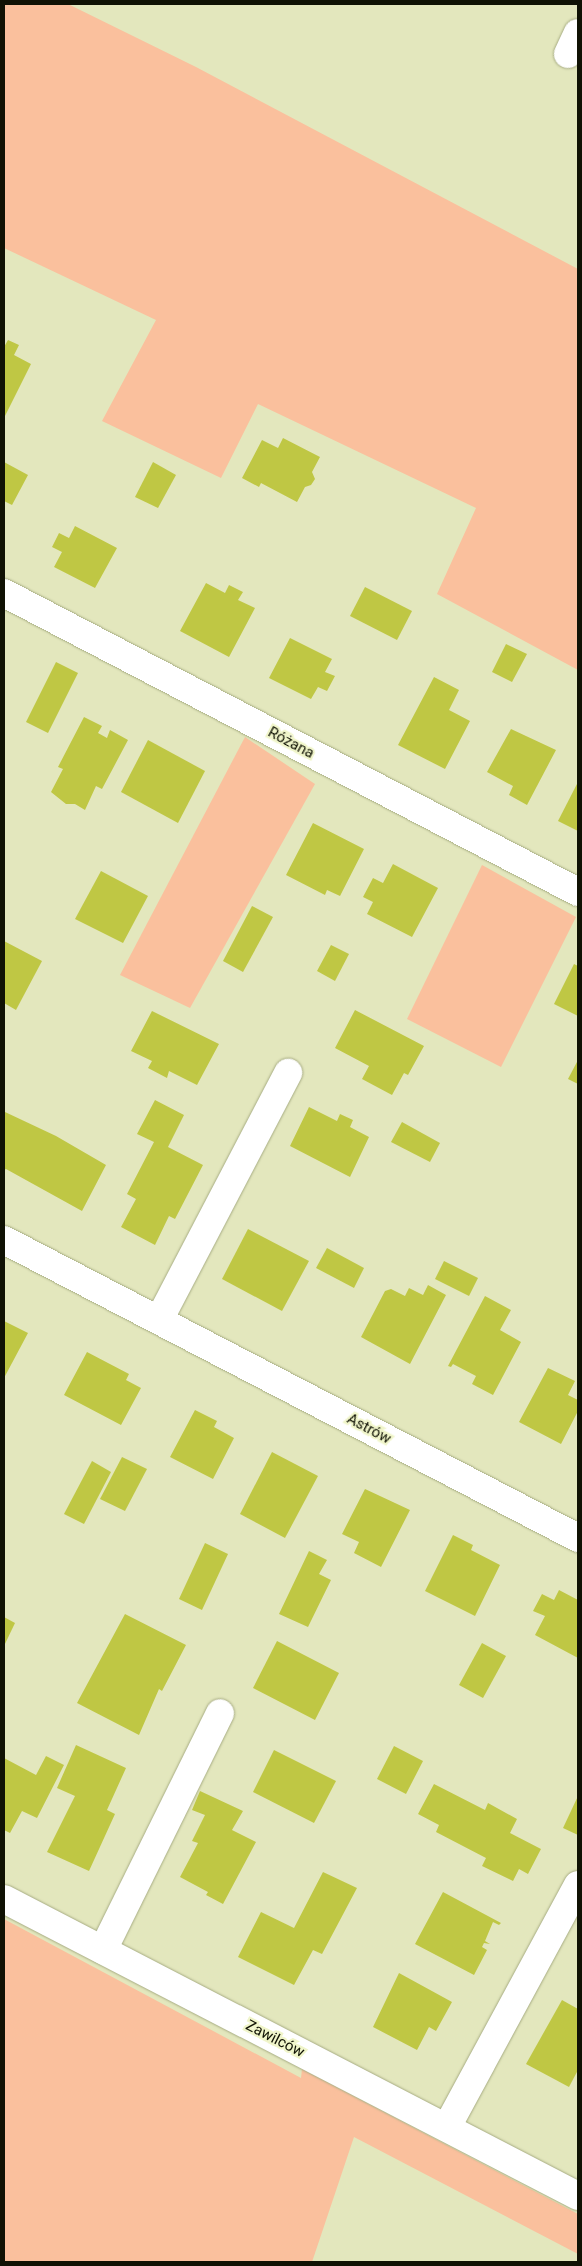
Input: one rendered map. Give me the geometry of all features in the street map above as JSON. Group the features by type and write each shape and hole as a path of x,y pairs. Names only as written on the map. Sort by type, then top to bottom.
{"street":[{"name":"Różana","path":"4,593 578,892"},
{"path":"159,1320 288,1073"},
{"name":"Astrów","path":"4,1240 578,1538"},
{"path":"103,1950 220,1713"},
{"path":"447,2127 578,1884"},
{"name":"Zawilców","path":"4,1899 578,2196"}],"shaded area":[{"path":"4,4 68,4 196,67 578,269 578,670 437,594 476,508 258,404 221,478 102,421 156,320 4,248"},
{"path":"245,737 315,784 190,1008 120,975"},
{"path":"482,865 576,917 501,1067 407,1019"},
{"path":"4,1919 301,2078 302,2069 578,2214 578,2254 354,2137 312,2262 4,2262"}],"building":[{"path":"8,340 19,345 14,355 31,364 4,418 4,347"},
{"path":"283,438 320,457 312,472 315,479 311,485 305,487 297,502 261,483 259,487 242,478 262,440 278,448"},
{"path":"4,462 28,475 12,505 4,501"},
{"path":"153,462 176,475 158,508 135,497"},
{"path":"75,526 117,548 95,588 54,567 62,552 52,547 59,533 69,538"},
{"path":"206,583 225,593 229,585 243,592 238,600 255,608 229,657 180,631"},
{"path":"365,587 412,611 397,640 350,616"},
{"path":"290,638 332,659 325,672 335,676 327,691 318,687 311,699 269,678"},
{"path":"506,644 527,654 512,682 492,672"},
{"path":"56,662 78,673 48,733 26,722"},
{"path":"434,677 459,690 449,710 470,721 445,769 398,745"},
{"path":"84,717 102,726 98,733 107,738 110,730 128,740 102,789 96,786 85,810 75,804 66,804 51,792 63,769 58,767"},
{"path":"511,729 556,750 527,805 509,795 513,786 487,772"},
{"path":"148,740 205,771 178,823 121,792"},
{"path":"578,782 578,831 558,821"},
{"path":"313,823 364,849 340,896 327,890 325,895 286,875"},
{"path":"393,864 438,888 412,937 367,914 373,902 363,897 373,878 383,883"},
{"path":"101,871 148,896 123,943 75,919"},
{"path":"252,906 273,917 243,972 223,961"},
{"path":"4,941 42,961 16,1010 4,1003"},
{"path":"331,945 349,954 335,981 317,971"},
{"path":"574,964 578,966 578,1016 554,1004"},
{"path":"355,1010 424,1046 408,1075 404,1073 392,1095 362,1079 369,1066 335,1048"},
{"path":"152,1011 219,1044 197,1085 169,1071 167,1078 148,1068 152,1061 131,1051"},
{"path":"578,1060 578,1084 568,1079"},
{"path":"155,1100 184,1115 168,1147 203,1165 175,1219 169,1216 155,1245 121,1227 136,1199 127,1194 154,1142 137,1134"},
{"path":"309,1107 337,1121 340,1114 353,1120 350,1127 369,1137 350,1177 290,1146"},
{"path":"5,1112 56,1136 106,1165 82,1211 6,1169 4,1170"},
{"path":"402,1122 440,1143 430,1162 391,1142"},
{"path":"248,1229 309,1261 282,1311 222,1279"},
{"path":"327,1248 364,1268 354,1288 316,1268"},
{"path":"444,1261 478,1278 469,1296 435,1279"},
{"path":"428,1285 446,1295 410,1364 361,1337 385,1291 391,1289 405,1296 409,1288 423,1295"},
{"path":"485,1296 511,1310 500,1330 521,1342 493,1395 472,1384 476,1376 453,1364 451,1367 448,1366"},
{"path":"4,1321 28,1333 4,1378"},
{"path":"87,1352 129,1374 126,1380 141,1388 121,1425 64,1395"},
{"path":"548,1368 575,1381 568,1395 578,1400 578,1411 561,1444 519,1422"},
{"path":"195,1410 217,1421 214,1427 234,1438 213,1479 170,1457"},
{"path":"272,1452 318,1476 285,1538 240,1514"},
{"path":"122,1457 147,1469 125,1511 100,1499"},
{"path":"92,1461 111,1472 84,1524 64,1514"},
{"path":"365,1489 410,1510 381,1567 354,1553 359,1542 342,1534"},
{"path":"453,1535 473,1545 471,1550 500,1565 475,1616 425,1591"},
{"path":"205,1543 228,1554 202,1610 179,1599"},
{"path":"309,1551 327,1560 319,1574 331,1580 308,1627 279,1614"},
{"path":"559,1590 578,1600 578,1658 535,1635 545,1616 533,1611 542,1594 554,1600"},
{"path":"125,1614 186,1645 162,1691 159,1689 139,1735 77,1703"},
{"path":"4,1617 15,1623 4,1646"},
{"path":"277,1641 339,1673 315,1720 253,1688"},
{"path":"482,1643 506,1656 483,1698 459,1685"},
{"path":"76,1745 126,1768 107,1810 115,1814 89,1871 47,1852 75,1796 57,1788"},
{"path":"394,1746 423,1761 406,1794 377,1779"},
{"path":"274,1750 336,1781 314,1823 253,1792"},
{"path":"46,1756 64,1765 37,1818 22,1811 10,1833 4,1830 4,1758 36,1775"},
{"path":"434,1784 485,1810 488,1803 517,1819 510,1833 541,1849 528,1874 519,1869 513,1881 482,1866 486,1858 436,1832 439,1825 418,1814"},
{"path":"200,1791 243,1811 232,1830 256,1842 223,1904 206,1895 208,1892 180,1877 198,1843 192,1841 205,1815 192,1810"},
{"path":"578,1796 578,1835 563,1828"},
{"path":"323,1872 357,1888 322,1954 313,1950 294,1985 238,1957 261,1912 294,1928"},
{"path":"443,1892 501,1923 499,1925 493,1922 485,1941 490,1944 484,1943 482,1947 487,1950 474,1975 415,1944"},
{"path":"399,1973 452,2002 436,2031 429,2027 417,2050 373,2027"},
{"path":"562,2000 578,2009 578,2070 569,2087 526,2064"}]}
